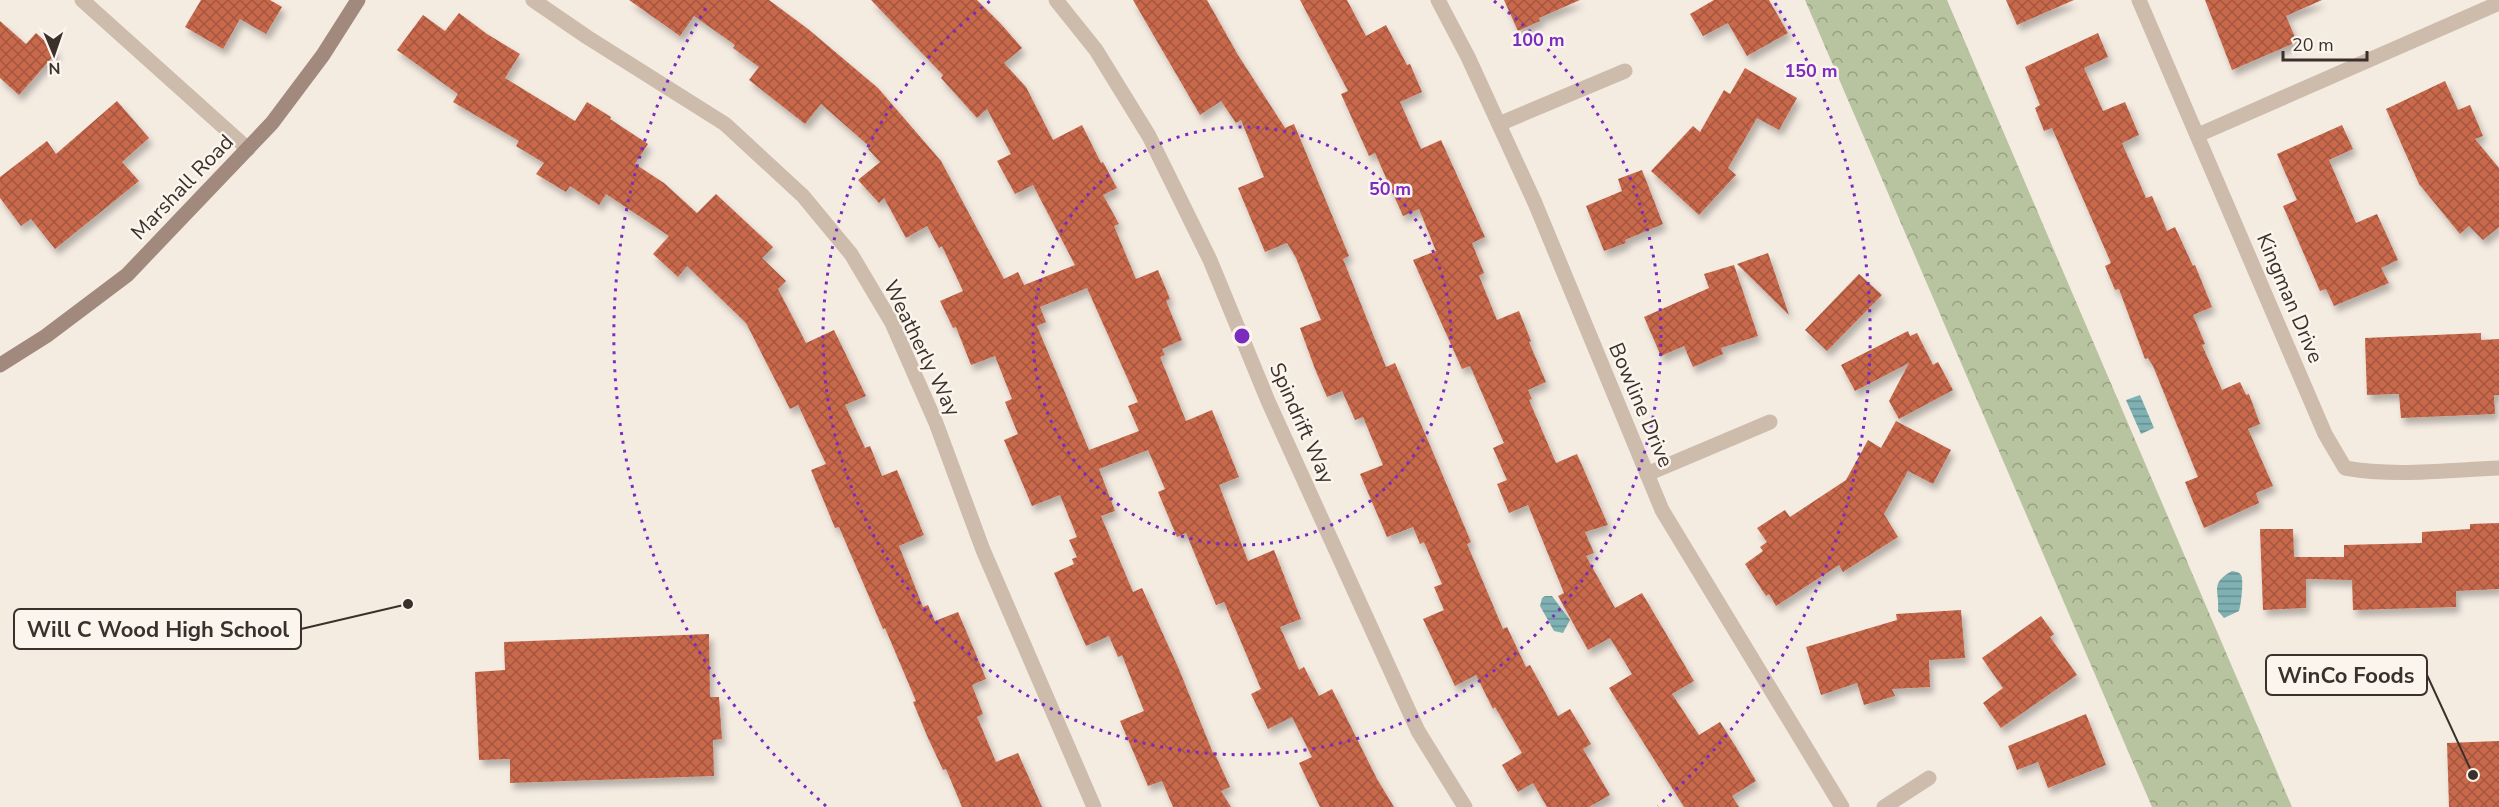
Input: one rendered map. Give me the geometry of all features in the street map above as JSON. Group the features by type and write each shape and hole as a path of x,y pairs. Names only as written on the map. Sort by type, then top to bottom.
{"street":[{"path":"82,0 248,149"},
{"name":"Marshall Road","path":"0,365 46,336 127,275 272,123 323,55 358,0"},
{"name":"Weatherly Way","path":"534,0 587,37 725,124 803,196 851,254 892,323 936,423 983,550 1095,807"},
{"name":"Spindrift Way","path":"1056,0 1096,50 1149,136 1210,260 1268,401 1418,731 1465,807"},
{"name":"Bowline Drive","path":"1438,0 1468,57 1535,203 1662,510 1842,807"},
{"name":"Kingman Drive","path":"2139,0 2325,434 2345,468 2365,471 2499,468"},
{"path":"2198,135 2499,3"},
{"path":"1499,124 1625,71"},
{"path":"1647,474 1770,422"},
{"path":"1884,807 1929,778"}],"green space":[{"path":"1805,0 1947,0 2292,807 2152,807"}],"water":[{"path":"2140,395 2154,428 2141,434 2126,400"},
{"path":"2232,571 2239,573 2242,577 2241,604 2239,611 2224,618 2218,611 2217,588 2220,580"},
{"path":"1545,596 1552,596 1570,620 1563,633 1554,631 1540,606"}],"building":[{"path":"201,0 270,0 282,7 266,34 240,19 223,49 185,27"},
{"path":"629,0 769,0 808,29 878,88 941,161 1004,279 1018,272 1024,285 1075,265 1033,185 1015,194 997,161 1011,154 987,109 977,118 941,78 943,75 871,0 977,0 1001,24 1022,48 1004,63 1026,87 1053,140 1082,125 1101,163 1103,162 1117,188 1103,195 1119,224 1114,226 1136,279 1158,270 1170,299 1166,301 1182,340 1162,349 1165,355 1160,357 1186,421 1212,410 1239,477 1219,485 1248,561 1274,550 1301,619 1280,627 1299,670 1304,667 1319,696 1332,689 1377,779 1394,807 1320,807 1299,763 1312,757 1292,717 1268,729 1251,694 1261,689 1224,602 1216,605 1186,533 1177,537 1158,492 1165,489 1148,450 1099,469 1115,511 1101,516 1133,592 1142,588 1178,667 1213,753 1230,787 1221,791 1231,807 1173,807 1162,781 1148,786 1120,721 1144,711 1122,655 1118,657 1109,636 1086,646 1054,573 1074,564 1072,559 1077,557 1069,540 1077,537 1060,495 1032,506 1004,440 1018,434 1005,402 1012,399 995,356 971,365 956,327 953,328 940,301 963,291 942,246 939,248 927,226 906,238 884,198 879,203 858,180 880,162 868,149 870,147 821,104 805,124 749,80 759,67 733,48 735,45 694,16 680,36","holes":["1087,288 1138,402 1128,406 1139,431 1089,450 1037,326 1046,322 1040,307"]},
{"path":"1133,0 1207,0 1238,55 1285,128 1294,124 1349,256 1343,259 1386,367 1395,363 1471,542 1467,544 1503,629 1507,627 1526,667 1530,665 1558,716 1570,709 1591,744 1583,749 1610,795 1589,807 1547,807 1533,783 1518,792 1502,765 1522,753 1495,707 1493,709 1476,675 1455,686 1423,619 1444,610 1434,587 1442,584 1424,542 1420,544 1413,527 1387,537 1360,474 1383,465 1363,417 1355,420 1342,391 1327,397 1315,369 1300,328 1321,320 1296,258 1287,243 1265,252 1238,188 1264,177 1241,120 1236,123 1221,101 1200,115"},
{"path":"1300,0 1347,0 1366,36 1386,25 1407,65 1410,64 1422,92 1400,102 1421,149 1441,140 1485,237 1472,243 1484,273 1479,276 1497,320 1519,311 1546,382 1528,390 1532,399 1529,400 1556,463 1577,454 1608,525 1585,532 1594,553 1586,556 1615,608 1642,593 1694,681 1672,694 1699,735 1720,722 1736,747 1756,781 1732,796 1739,807 1684,807 1609,688 1632,674 1610,638 1588,650 1558,596 1564,593 1528,505 1509,513 1497,484 1507,480 1493,448 1504,443 1470,366 1462,369 1413,260 1436,251 1419,209 1403,216 1375,153 1369,156 1341,94 1348,91"},
{"path":"1504,0 1580,0 1539,18 1540,21 1518,31"},
{"path":"1714,0 1769,0 1788,33 1747,56 1728,23 1703,36 1690,14"},
{"path":"2006,0 2074,0 2017,25"},
{"path":"2205,0 2322,0 2286,16 2297,42 2232,70"},
{"path":"459,13 487,34 520,54 505,78 575,121 587,102 611,117 610,119 648,144 635,164 664,183 697,213 716,194 773,247 762,258 786,281 778,289 806,343 834,330 866,396 845,405 865,448 870,446 882,476 897,470 924,535 899,546 923,607 928,605 935,621 958,612 986,679 972,685 983,714 977,717 996,762 1018,753 1042,807 962,807 946,769 943,770 928,738 913,702 916,701 885,628 883,629 839,527 835,528 811,470 826,464 798,405 790,409 746,323 687,266 678,277 653,254 669,236 606,194 599,205 570,186 566,192 536,174 544,163 516,146 519,141 453,102 458,94 397,50 423,15 445,31"},
{"path":"0,21 26,44 36,33 57,52 19,95 0,78"},
{"path":"2098,33 2108,57 2084,68 2103,111 2125,102 2139,135 2122,143 2146,198 2152,196 2167,231 2175,227 2193,266 2195,265 2212,307 2193,315 2205,344 2202,345 2222,390 2240,382 2246,395 2249,394 2260,424 2248,429 2273,486 2256,493 2259,503 2204,528 2185,482 2198,477 2153,366 2148,358 2145,359 2119,289 2115,290 2105,266 2111,263 2052,128 2044,131 2035,108 2040,105 2025,67"},
{"path":"1745,68 1797,98 1779,130 1757,118 1728,168 1736,175 1699,215 1651,171 1693,126 1700,132 1724,90 1730,94"},
{"path":"2445,81 2458,110 2470,105 2483,136 2475,139 2499,168 2499,227 2483,240 2469,226 2460,234 2419,184 2386,109"},
{"path":"117,101 149,138 122,162 139,181 55,249 31,219 21,226 0,198 0,177 47,141 56,154"},
{"path":"2342,125 2353,149 2329,160 2356,223 2377,214 2398,260 2381,268 2389,283 2334,306 2326,289 2320,291 2283,206 2297,200 2277,154"},
{"path":"1642,170 1663,224 1625,240 1626,243 1604,251 1586,206 1622,191 1618,179"},
{"path":"1768,253 1789,315 1737,264"},
{"path":"1734,265 1758,336 1721,348 1723,354 1693,367 1684,346 1661,356 1644,317 1709,288 1704,274"},
{"path":"1859,274 1882,295 1827,351 1805,330"},
{"path":"1908,331 1910,336 1917,333 1933,365 1938,362 1953,390 1899,419 1889,401 1909,363 1855,391 1841,365"},
{"path":"2481,333 2481,340 2499,339 2499,395 2494,395 2495,414 2401,418 2399,394 2367,395 2365,338"},
{"path":"1896,421 1951,450 1933,484 1908,471 1884,514 1898,537 1843,572 1839,565 1776,606 1769,594 1766,596 1745,564 1763,551 1760,547 1767,542 1757,528 1785,510 1790,517 1846,480 1868,440 1881,448"},
{"path":"2499,523 2499,589 2456,591 2456,607 2353,610 2352,580 2306,579 2306,608 2263,610 2260,529 2293,529 2294,557 2344,557 2344,545 2422,543 2422,532 2470,529 2470,524"},
{"path":"1961,610 1965,658 1929,660 1930,687 1892,689 1895,696 1864,705 1857,683 1821,695 1806,647 1897,620 1896,614"},
{"path":"2041,616 2054,634 2050,637 2077,675 2001,728 1983,703 2003,688 1982,658"},
{"path":"709,634 710,697 719,697 722,739 713,740 714,776 510,783 510,759 479,760 475,672 505,670 504,642"},
{"path":"2086,714 2106,765 2048,788 2038,762 2017,770 2008,746"},
{"path":"2499,741 2499,807 2449,807 2447,743"}],"place":[{"name":"Will C Wood High School","path":"408,604"},
{"name":"WinCo Foods","path":"2473,775"}]}
